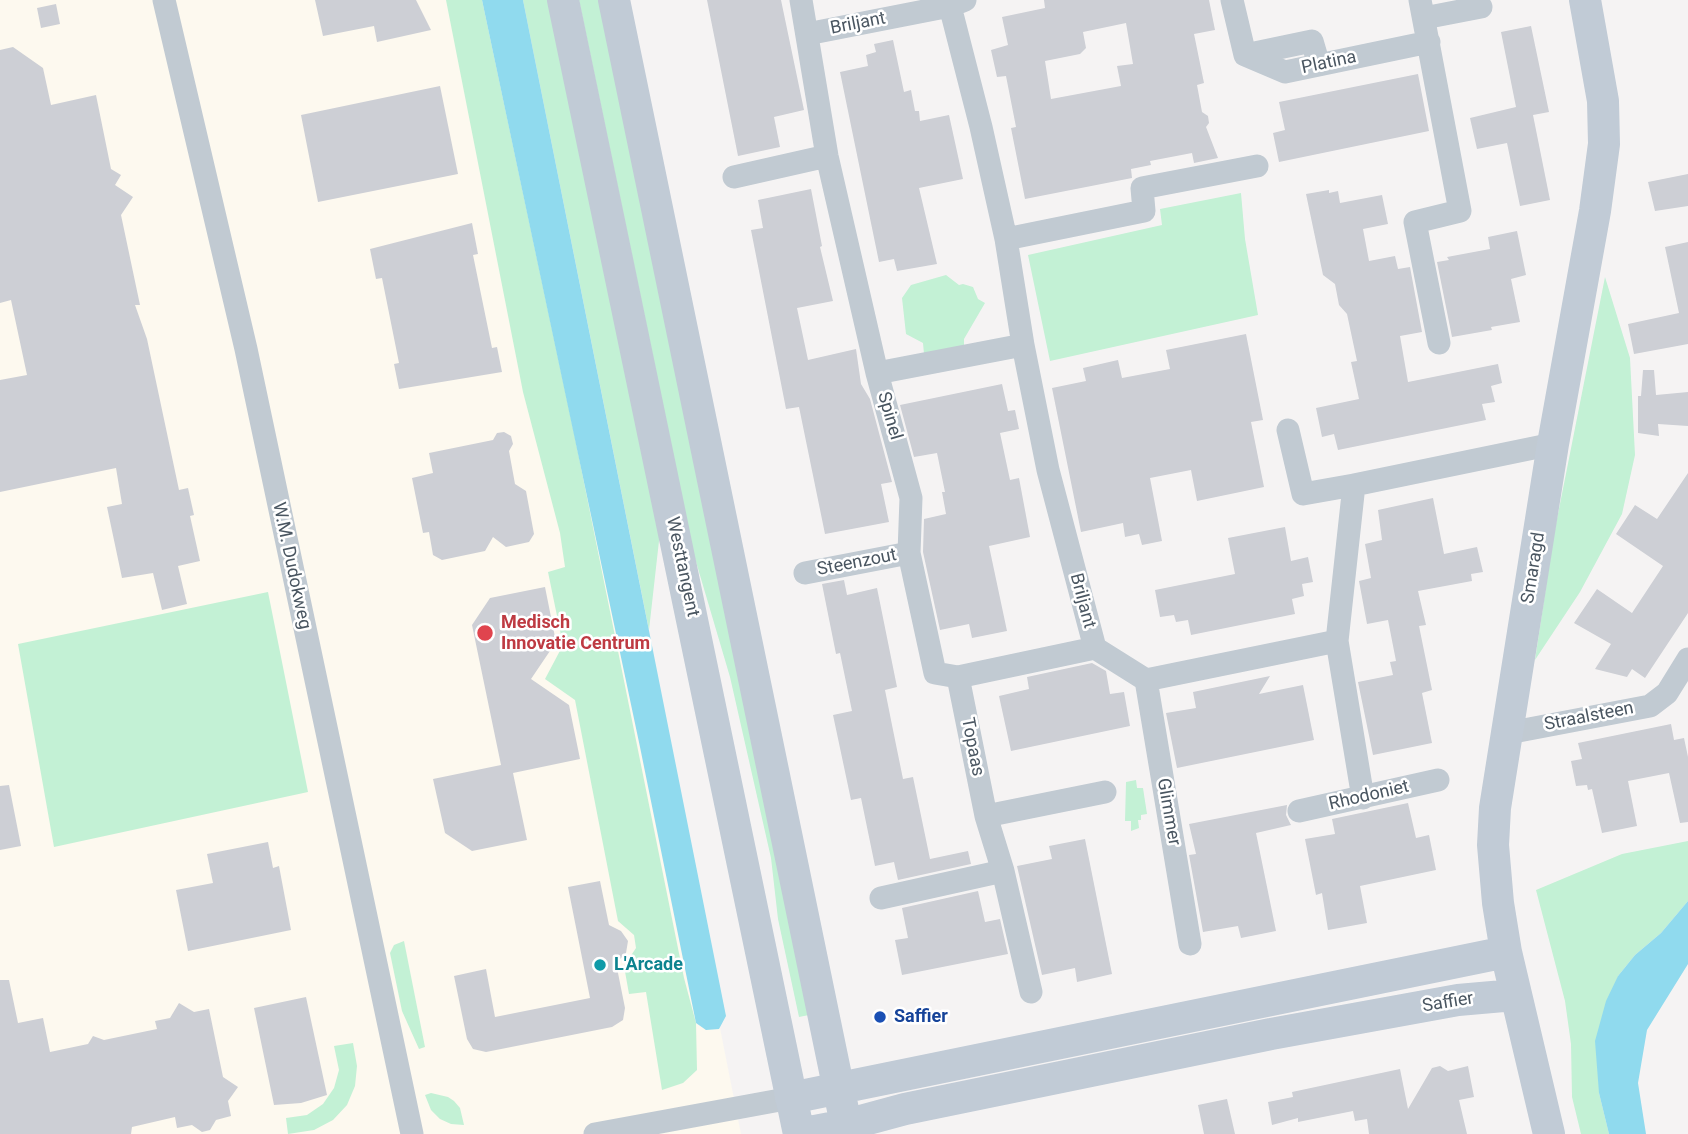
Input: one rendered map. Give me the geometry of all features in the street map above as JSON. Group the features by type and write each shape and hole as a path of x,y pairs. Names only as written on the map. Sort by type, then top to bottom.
{"street":[{"name":"W.M. Dudokweg","path":"164,0 246,349 412,1134"},
{"name":"Westtangent","path":"563,0 799,1134"},
{"path":"614,0 847,1130"},
{"name":"Spinel","path":"801,0 827,156 877,373 911,498 909,553 935,673 958,677"},
{"name":"Platina","path":"1232,0 1245,55 1285,72 1429,41"},
{"name":"Smaragd","path":"1549,1134 1506,952 1493,845 1495,808 1604,144 1603,101 1584,0"},
{"name":"Briljant","path":"807,34 958,3 1006,239 1023,345 1048,470 1095,648 1146,680"},
{"path":"1439,343 1415,222 1460,211 1422,9 1481,7"},
{"path":"734,177 827,156"},
{"path":"1006,239 1144,211 1142,188 1257,166"},
{"path":"877,373 1023,345"},
{"path":"1288,430 1303,494 1553,444"},
{"path":"1354,485 1337,641 1363,798"},
{"name":"Steenzout","path":"805,573 909,553"},
{"path":"1146,680 1337,641"},
{"path":"958,677 1095,648"},
{"name":"Straalsteen","path":"1508,733 1650,706 1667,693 1688,659"},
{"name":"Topaas","path":"958,677 986,816 1003,871 1031,992"},
{"name":"Glimmer","path":"1146,680 1190,944"},
{"name":"Rhodoniet","path":"1299,811 1438,780"},
{"path":"986,816 1105,792"},
{"path":"881,898 1003,871"},
{"path":"595,1134 791,1098 1506,952"},
{"name":"Saffier","path":"799,1134 847,1130 905,1109 1271,1034 1458,1000 1516,995"}],"shaded area":[{"path":"0,0 516,0 741,1134 0,1134"}],"green space":[{"path":"446,0 482,0 574,433 684,978 696,1023 697,1070 683,1083 662,1090 646,992 629,994 624,966 636,948 634,935 618,921 575,700 545,679 563,645 548,572 565,567 560,533 523,392"},
{"path":"523,0 549,0 660,532 649,630"},
{"path":"579,0 600,0 809,1015 799,1017 778,919 771,858 730,677 694,555"},
{"path":"1241,193 1245,239 1258,315 1050,361 1028,255 1162,225 1160,209"},
{"path":"946,275 959,285 973,287 978,299 985,303 964,339 964,347 924,354 923,343 906,334 902,298 911,285"},
{"path":"1605,277 1630,358 1635,455 1622,514 1580,592 1535,660 1554,534"},
{"path":"268,592 308,792 54,847 18,644"},
{"path":"1136,780 1137,788 1143,788 1147,814 1141,815 1141,820 1138,820 1139,828 1131,831 1131,821 1125,821 1126,782"},
{"path":"1688,841 1688,901 1618,976 1599,1093 1609,1134 1581,1134 1572,1097 1571,1044 1565,1001 1536,890 1622,854"},
{"path":"404,941 425,1047 419,1049 402,1011 390,953 394,945"},
{"path":"353,1043 357,1066 355,1086 347,1105 333,1120 314,1130 288,1134 286,1118 307,1115 323,1104 334,1088 339,1070 334,1046"},
{"path":"431,1093 454,1101 460,1108 464,1125 451,1124 440,1119 431,1110 425,1095"}],"water":[{"path":"482,0 523,0 726,1016 719,1029 706,1030 696,1023"},
{"path":"1688,901 1688,964 1647,1030 1638,1083 1646,1134 1609,1134 1599,1093 1595,1041 1606,1001 1618,976 1635,955 1661,933"}],"building":[{"path":"315,0 416,0 431,30 377,42 374,26 323,36"},
{"path":"707,0 781,0 804,110 774,117 780,147 738,156"},
{"path":"1044,0 1209,0 1215,30 1194,34 1204,83 1197,85 1202,112 1208,116 1209,123 1206,127 1218,158 1194,163 1192,153 1150,161 1151,165 1131,169 1132,178 1025,199 1011,128 1016,127 1006,76 997,77 991,50 1008,45 1002,17 1045,8","holes":["1126,23 1133,64 1117,66 1121,86 1051,99 1045,61 1080,54 1086,48 1083,32"]},
{"path":"56,4 60,24 41,28 37,8"},
{"path":"1531,26 1549,112 1533,115 1550,200 1520,206 1507,143 1477,149 1470,118 1516,107 1501,32"},
{"path":"893,40 904,92 911,90 920,121 949,115 963,179 919,188 937,264 897,271 894,259 879,262 840,72 868,66 866,55 876,52 874,44"},
{"path":"13,47 43,68 51,105 96,95 111,169 121,175 115,185 133,197 121,215 140,305 135,305 147,339 179,490 188,488 194,515 190,516 200,561 178,566 187,604 162,610 153,573 122,578 107,507 122,504 116,468 0,492 0,380 27,375 11,300 0,303 0,50"},
{"path":"1418,74 1429,131 1279,162 1273,133 1285,130 1279,102"},
{"path":"440,86 458,174 318,202 301,115"},
{"path":"1688,174 1688,206 1655,211 1648,182"},
{"path":"811,189 822,246 820,247 833,301 797,308 808,360 856,349 861,384 870,399 892,482 881,484 889,522 825,534 799,407 786,409 751,230 763,228 758,200"},
{"path":"1329,190 1329,193 1338,191 1340,203 1382,195 1388,224 1363,229 1369,261 1395,256 1398,269 1410,267 1422,332 1400,336 1408,382 1498,364 1502,383 1491,386 1495,402 1482,404 1486,420 1338,450 1334,434 1322,437 1316,408 1359,399 1351,362 1357,361 1347,314 1339,305 1335,284 1323,275 1306,194"},
{"path":"472,223 478,254 473,255 492,348 497,347 502,372 399,389 394,364 399,363 382,278 376,279 370,249"},
{"path":"1517,231 1526,275 1511,279 1520,322 1452,337 1437,262 1449,260 1447,257 1490,249 1488,237"},
{"path":"1688,242 1688,344 1634,354 1628,324 1679,313 1665,247"},
{"path":"1246,334 1263,420 1251,422 1264,487 1197,501 1191,470 1150,478 1162,541 1142,545 1139,534 1125,537 1123,523 1081,532 1052,388 1086,381 1083,368 1118,360 1122,378 1170,369 1166,350"},
{"path":"1643,370 1654,370 1656,395 1688,392 1688,426 1658,424 1659,436 1638,433 1638,396 1641,396"},
{"path":"1002,384 1008,411 1015,410 1019,429 1000,433 1010,480 1019,478 1030,537 989,546 1007,631 972,638 969,624 940,630 923,552 924,519 946,514 942,492 945,492 937,453 914,457 900,405"},
{"path":"504,432 511,436 513,444 509,451 515,484 526,491 534,534 529,542 506,547 493,537 485,551 442,560 433,555 429,532 423,533 412,478 433,473 429,453 493,440 497,433"},
{"path":"1688,473 1688,613 1645,678 1632,669 1627,677 1595,669 1611,644 1574,623 1597,589 1632,613 1663,566 1616,534 1635,505 1657,519"},
{"path":"1433,498 1444,554 1477,547 1483,572 1471,574 1472,581 1418,591 1426,625 1419,626 1432,690 1422,693 1432,743 1373,755 1358,682 1393,675 1390,662 1396,661 1388,620 1367,624 1359,581 1371,578 1365,544 1382,540 1378,510"},
{"path":"1285,527 1291,561 1308,557 1313,582 1302,584 1304,596 1292,599 1295,614 1191,635 1188,620 1176,622 1174,615 1160,617 1155,590 1235,574 1228,538"},
{"path":"844,580 847,595 877,588 897,687 885,690 903,779 913,777 930,859 968,851 971,864 898,880 894,862 875,866 861,798 851,800 833,715 852,711 840,653 836,654 822,584"},
{"path":"545,587 556,642 531,679 569,705 580,759 513,773 527,840 472,851 445,833 433,779 501,765 472,625 490,598"},
{"path":"1092,663 1106,671 1110,694 1124,692 1130,726 1011,751 999,696 1029,689 1027,677"},
{"path":"1270,676 1259,694 1303,685 1314,740 1177,768 1166,713 1196,708 1193,692"},
{"path":"1671,724 1674,740 1684,738 1688,757 1688,822 1680,823 1669,773 1628,781 1637,826 1602,833 1592,789 1588,790 1587,785 1576,786 1571,761 1582,759 1578,743"},
{"path":"9,785 21,846 0,850 0,786"},
{"path":"1408,803 1416,838 1429,835 1436,870 1360,886 1367,923 1328,930 1322,893 1316,895 1305,839 1335,834 1332,819"},
{"path":"1287,805 1286,815 1291,825 1256,833 1276,931 1241,938 1238,926 1203,932 1189,855 1196,854 1189,824"},
{"path":"1085,839 1112,974 1077,982 1075,968 1042,975 1017,866 1052,859 1049,846"},
{"path":"268,842 273,868 279,866 291,930 188,951 176,890 213,883 207,854"},
{"name":"L'Arcade","path":"600,881 609,925 621,931 628,941 626,953 616,963 625,1008 623,1020 612,1027 486,1052 473,1049 467,1039 454,976 486,969 495,1017 590,998 568,887"},
{"path":"978,891 985,922 1000,919 1008,954 902,975 895,940 908,938 902,908"},
{"path":"0,980 9,980 18,1023 43,1018 50,1052 88,1044 93,1036 104,1040 157,1029 155,1021 170,1018 179,1003 194,1012 209,1009 223,1077 238,1087 228,1101 231,1116 216,1120 210,1130 202,1132 192,1125 177,1128 175,1117 132,1127 131,1134 0,1134"},
{"path":"306,997 327,1095 301,1103 274,1105 254,1008"},
{"path":"1440,1066 1448,1071 1468,1066 1474,1097 1459,1100 1467,1134 1369,1134 1367,1119 1355,1121 1353,1111 1298,1122 1298,1118 1272,1125 1268,1102 1293,1097 1292,1092 1400,1069 1408,1109 1432,1068"},
{"path":"1227,1099 1235,1134 1204,1134 1198,1105"}],"place":[{"name":"Medisch Innovatie Centrum","path":"485,633"},
{"name":"L'Arcade","path":"600,965"},
{"name":"Saffier","path":"880,1017"}]}
